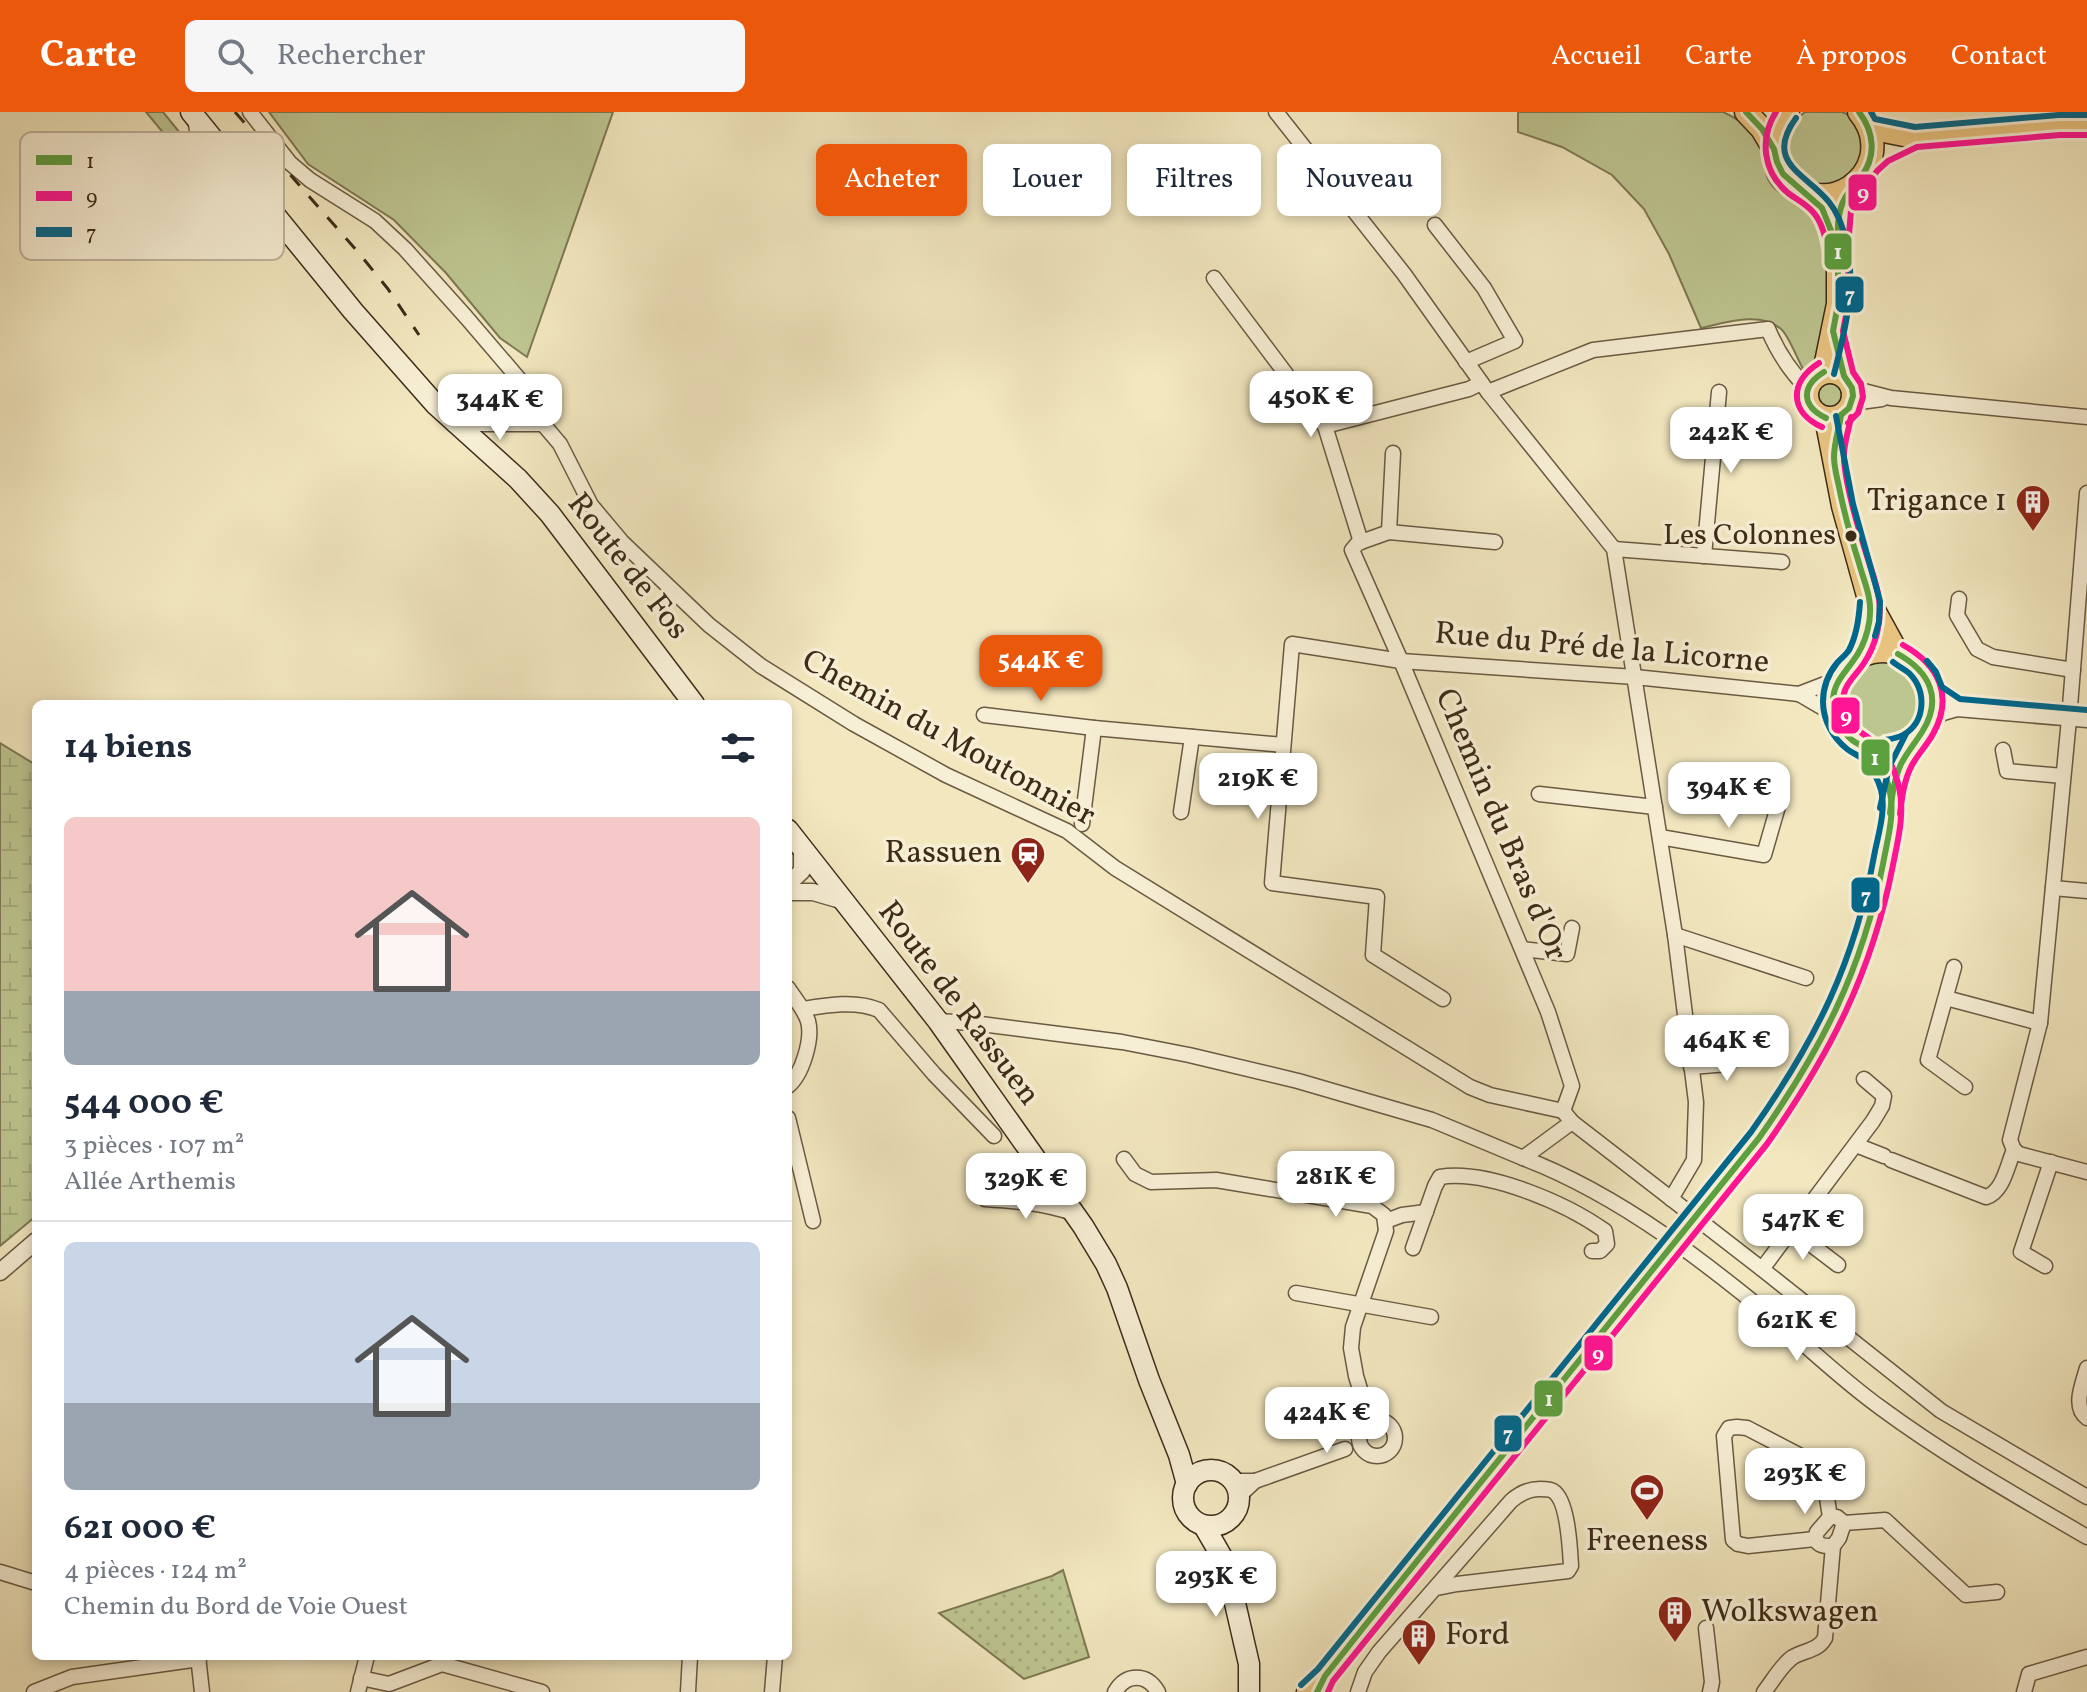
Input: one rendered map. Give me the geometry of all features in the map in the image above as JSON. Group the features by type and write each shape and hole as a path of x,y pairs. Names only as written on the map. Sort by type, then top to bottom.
{"main road":[{"path":"1746,112 1762,129 1774,149 1783,174 1822,208 1838,248"},
{"path":"1774,149 1776,133 1788,112"},
{"name":"Route de Fos","path":"194,115 208,132"},
{"path":"1864,120 1914,137"},
{"path":"1864,120 1872,152 1869,164"},
{"path":"1898,654 1870,603 1843,506 1834,459 1840,396 1833,331 1838,304 1841,207 1869,164 1882,153 1914,137 2087,125"},
{"path":"1803,190 1830,194 1856,183"},
{"name":"Route de Fos","path":"284,225 353,311 435,404 518,479 550,514 691,700"},
{"path":"1817,376 1840,396 1819,416 1808,404 1807,388 1817,376"},
{"path":"1854,661 1869,620 1870,603"},
{"path":"1308,1692 1321,1684 1759,1138 1790,1096 1835,1019 1852,978 1874,908 1899,770 1921,731 1933,701 1927,677 1910,659 1898,654 1883,651 1868,653 1845,669 1834,691 1835,715 1852,740 1866,748 1892,750 1904,746 1921,731"},
{"path":"1866,748 1882,769 1892,797"},
{"name":"Route de Rassuen","path":"796,841 938,1021 1106,1264 1179,1455 1187,1484"},
{"name":"Route de Rassuen","path":"1166,1422 1195,1458 1210,1470"},
{"path":"1229,1520 1204,1526 1194,1521 1185,1510 1183,1497 1187,1484 1197,1474 1210,1470 1223,1473 1236,1488 1237,1508 1229,1520 1226,1564 1249,1664 1249,1692"},
{"path":"1204,1526 1226,1564"},
{"path":"1249,1664 1263,1692"}],"street":[{"name":"Chemin du Moutonnier","path":"250,112 266,132"},
{"path":"1276,112 1404,274 1485,387 1614,549 1675,935 1696,1102 1694,1160 1671,1199"},
{"name":"Chemin du Moutonnier","path":"284,155 310,180 375,221 405,249 525,386 543,424 560,444 591,505 622,542 709,625 761,666 854,724 946,775 1067,831 1115,868 1470,1087 1568,1116"},
{"path":"1435,225 1484,288 1515,341 1466,362"},
{"name":"Chemin du Bras d'Or","path":"1214,278 1325,426 1356,546 1548,1012 1572,1086 1568,1116"},
{"path":"1325,426 1485,387 1593,350 1768,329 1790,372 1807,388"},
{"path":"1704,556 1719,392"},
{"path":"1840,396 2087,417"},
{"path":"457,424 543,424"},
{"path":"1389,532 1393,453"},
{"path":"2087,496 2040,1023 2010,1140 2019,1154 2087,1172"},
{"path":"1356,546 1389,532 1495,542"},
{"path":"1614,549 1782,562"},
{"path":"1959,599 1957,615 1977,649 1993,657 2073,670"},
{"name":"Rue du Pré de la Licorne","path":"1283,745 1292,644 1401,661 1635,677 1799,694"},
{"path":"1799,694 1838,679"},
{"path":"1931,689 1957,709"},
{"path":"1799,694 1835,715"},
{"path":"1921,731 1943,713 1957,709 2087,720"},
{"path":"984,715 1283,745 1272,883 1377,897 1373,955 1443,999"},
{"path":"1082,824 1094,728"},
{"path":"1181,812 1192,737"},
{"path":"2003,750 2007,771 2063,776"},
{"path":"1539,794 1655,807"},
{"path":"1660,837 1764,855 1781,796"},
{"path":"792,880 802,871 796,841"},
{"path":"2053,888 2087,891"},
{"path":"792,892 813,892 844,901"},
{"path":"1522,949 1567,954 1572,928"},
{"path":"1675,935 1806,978"},
{"path":"1954,967 1928,1060 1965,1087"},
{"path":"792,994 803,1009 809,1031 802,1066 792,1083"},
{"path":"1946,998 2040,1023"},
{"path":"803,1009 845,1004 879,1010 934,1074 994,1136"},
{"path":"938,1021 1107,1040 1298,1081 1432,1120 1558,1172 1610,1200 1694,1256 1880,1408 1983,1476 2087,1537"},
{"path":"1691,1067 1728,1064 1742,1050"},
{"path":"1762,1269 1882,1106 1884,1096 1864,1079"},
{"path":"1523,1158 1568,1116 1941,1411 2087,1497"},
{"path":"792,1134 813,1221"},
{"path":"1856,1145 1986,1197 1997,1192 2014,1150"},
{"path":"1124,1159 1135,1174 1151,1182 1216,1180 1372,1206 1384,1215 1386,1231 1383,1245 1353,1327 1351,1348 1370,1422"},
{"path":"2045,1266 2021,1252 2051,1162"},
{"path":"1413,1248 1440,1177 1450,1175 1500,1183 1555,1202 1605,1231 1607,1244 1600,1251 1592,1251"},
{"path":"985,1199 1023,1201 1073,1213"},
{"path":"1386,1221 1426,1212"},
{"path":"1792,1230 1838,1265"},
{"path":"0,1272 32,1244"},
{"path":"1296,1293 1431,1317"},
{"path":"2087,1368 2080,1410 2087,1418"},
{"path":"1378,1420 1388,1424 1394,1432 1395,1442 1389,1451 1380,1456 1370,1454 1361,1444 1363,1427 1370,1422 1378,1420"},
{"path":"1815,1539 1748,1546 1733,1540 1724,1436 1729,1428 1747,1428 1822,1467 1830,1517"},
{"path":"1236,1488 1361,1444"},
{"path":"1358,1692 1365,1672 1379,1652 1520,1493 1537,1488 1555,1492 1566,1520 1571,1566 1568,1571 1437,1588"},
{"path":"1815,1539 1830,1517 1837,1517 1844,1523 1885,1520 1966,1595 1997,1592"},
{"path":"1764,1692 1791,1658 1822,1645 1833,1546 1844,1523"},
{"path":"1815,1539 1824,1546 1833,1546"},
{"path":"0,1572 32,1582"},
{"path":"1706,1628 1712,1682 1710,1692"},
{"path":"2024,1692 2029,1674 2087,1657"},
{"path":"34,1692 72,1677 180,1660"},
{"path":"199,1660 202,1692"},
{"path":"366,1660 360,1685 389,1684 442,1664 542,1692"},
{"path":"688,1692 690,1660"},
{"path":"772,1692 775,1660"},
{"path":"1115,1692 1127,1679 1137,1677 1150,1681 1158,1692"}],"green space":[{"path":"146,112 163,112 179,132 163,132"},
{"path":"269,112 613,112 527,357 500,338 446,273 394,220 308,164"},
{"path":"1518,112 1723,112 1745,125 1759,144 1772,186 1806,206 1826,238 1829,284 1819,367 1809,371 1803,369 1785,333 1774,324 1754,319 1701,328 1669,254 1644,209 1612,175 1562,147 1518,132"},
{"path":"1805,112 1842,112 1849,115 1858,128 1862,144 1860,159 1842,179 1826,184 1810,182 1797,173 1789,160 1786,145 1791,128"},
{"path":"1830,383 1839,387 1843,396 1839,405 1830,409 1821,405 1817,396 1821,387"},
{"path":"1883,661 1899,664 1913,673 1922,687 1925,703 1922,719 1913,733 1899,742 1883,745 1867,742 1853,733 1844,719 1841,703 1844,687 1853,673 1867,664"},
{"path":"0,743 32,763 32,1219 0,1246"},
{"path":"1063,1570 1089,1657 1024,1679 939,1613 1052,1576"}],"railway":[{"path":"235,112 253,132"},
{"path":"284,168 388,289 419,335"}],"transit line":[{"name":"1","path":"1746,112 1762,129 1774,149 1783,174 1822,208 1838,248 1838,304 1833,331 1844,376 1853,396 1849,408 1841,415"},
{"name":"9","path":"1776,112 1767,133 1769,165 1780,185 1816,216 1824,232 1828,254"},
{"name":"1","path":"1838,253 1841,208 1870,161 1872,144 1859,112"},
{"name":"7","path":"1871,112 1875,119 1915,127 2087,115"},
{"name":"7","path":"1796,118 1787,133 1784,146 1786,157 1835,211 1849,258 1848,308 1834,374"},
{"name":"9","path":"1848,423 1858,413 1863,397 1843,331 1848,305 1851,210 1877,171 1888,161 1917,147 2087,135"},
{"name":"9","path":"1819,363 1802,379 1797,396 1803,413 1822,427"},
{"name":"1","path":"1824,372 1811,383 1807,396 1812,408 1826,418"},
{"name":"1","path":"1317,1692 1325,1676 1367,1623 1759,1138 1802,1073 1851,975 1874,903 1892,810 1890,792 1881,767 1872,754 1845,733 1833,704 1836,686 1865,639 1870,614 1868,594 1834,464 1841,415"},
{"name":"7","path":"1836,416 1853,504 1880,601 1875,636"},
{"name":"9","path":"1328,1692 1333,1681 1767,1144 1829,1045 1861,977 1884,904 1899,836 1901,797 1888,759 1877,745 1851,725 1843,705 1846,687 1872,648 1880,616 1877,589 1845,469 1844,448 1851,417"},
{"name":"7","path":"1301,1685 1318,1669 1751,1132 1814,1032 1844,965 1856,929 1867,891 1882,813 1881,790 1874,773 1863,759 1837,740 1823,709 1829,676 1849,650 1854,638 1860,602"},
{"name":"9","path":"1900,814 1909,771 1933,734 1942,707 1942,694 1934,672 1903,645"},
{"name":"1","path":"1890,813 1899,770 1922,732 1932,708 1930,687 1925,678 1898,654"},
{"name":"7","path":"1927,661 1942,687 1960,699 2087,710"},
{"name":"7","path":"1885,740 1901,736 1911,729 1921,706 1915,680 1893,662"},
{"name":"7","path":"1880,808 1889,767 1906,734"}],"place":[{"name":"Trigance 1","path":"2033,533"},
{"name":"Les Colonnes","path":"1851,536"},
{"name":"Rassuen","path":"1028,885"},
{"name":"Freeness","path":"1647,1522"},
{"name":"Wolkswagen","path":"1675,1644"},
{"name":"Ford","path":"1419,1667"}]}
